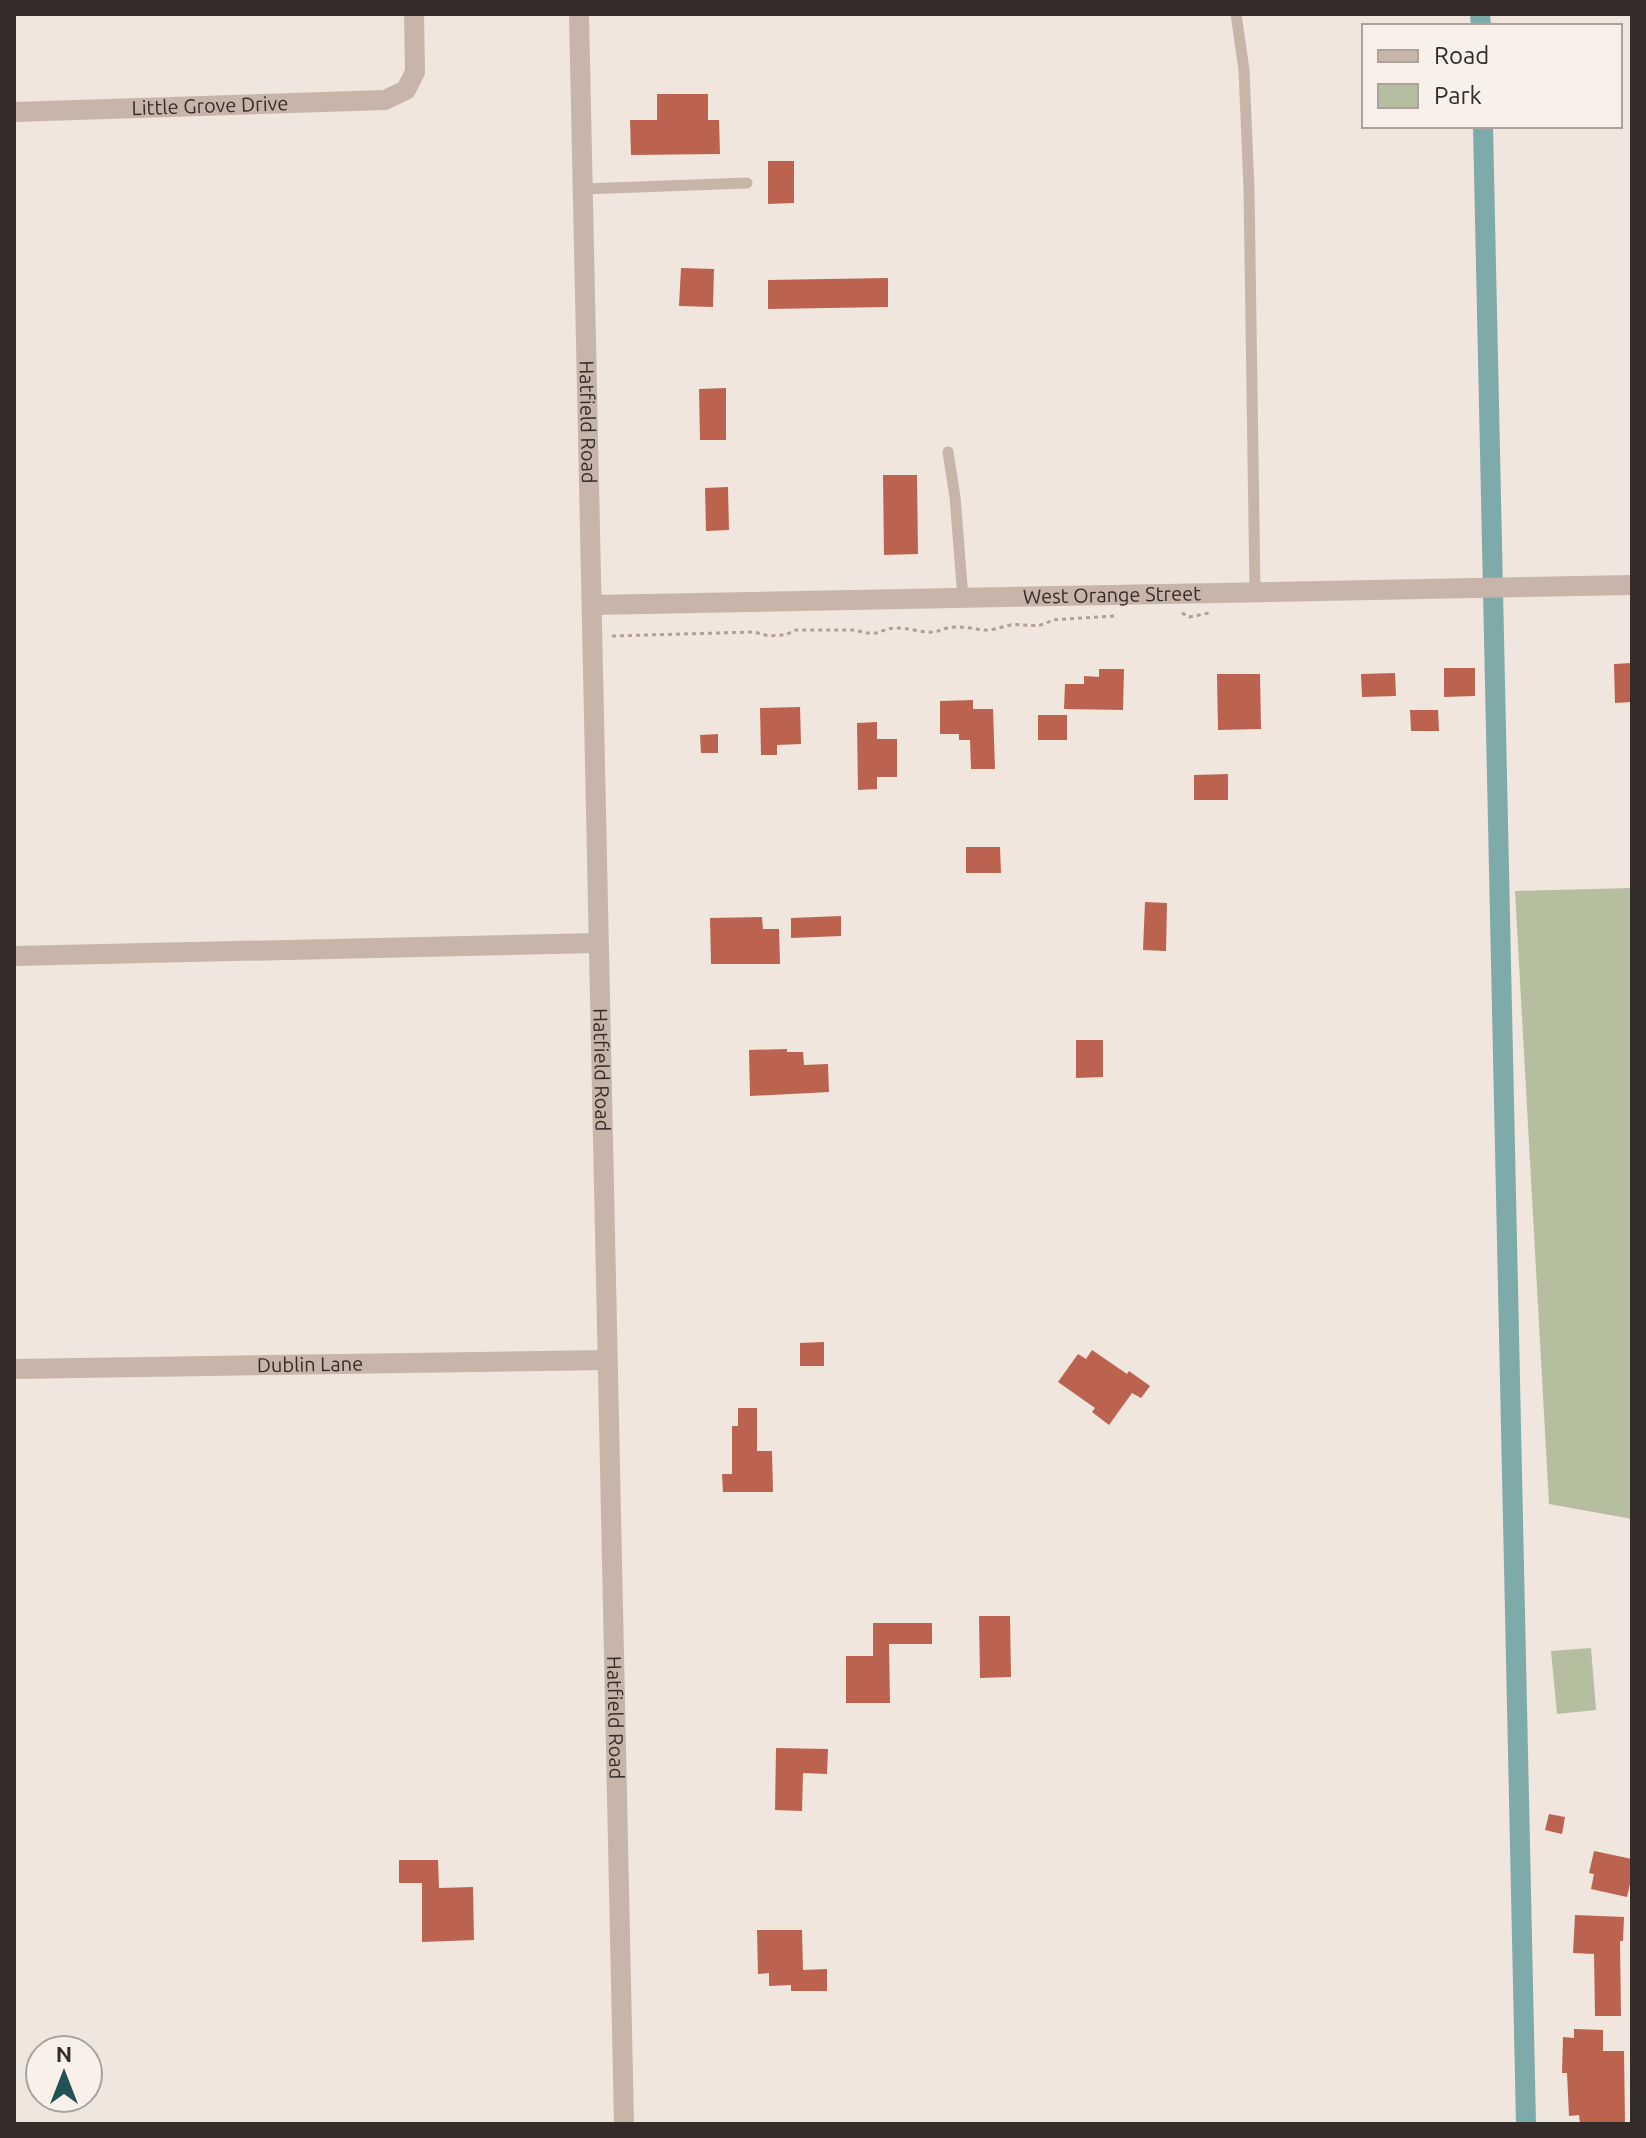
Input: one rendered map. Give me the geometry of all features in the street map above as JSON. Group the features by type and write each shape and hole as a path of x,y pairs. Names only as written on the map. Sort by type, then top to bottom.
{"street":[{"name":"Little Grove Drive","path":"14,112 385,100 406,90 415,72 414,14"},
{"name":"Hatfield Road","path":"579,14 624,2124"},
{"name":"West Orange Street","path":"592,605 1632,585"},
{"path":"14,956 597,943"},
{"name":"Dublin Lane","path":"14,1369 606,1360"}],"lane":[{"path":"1236,14 1244,70 1249,189 1255,592"},
{"path":"583,189 747,183"},
{"path":"948,452 963,598"}],"path":[{"path":"1180,612 1189,617 1217,609"},
{"path":"610,636 754,632 769,636 785,635 796,630 879,633 913,627 926,632 945,628 975,627 983,630 1020,624 1031,627 1052,620 1116,616"}],"green space":[{"path":"1632,888 1632,1519 1549,1504 1515,891"},
{"path":"1591,1648 1596,1710 1557,1714 1551,1651"}],"building":[{"path":"657,94 708,94 708,120 719,120 720,154 631,155 630,120 657,120"},
{"path":"768,161 794,161 794,203 768,204"},
{"path":"681,268 714,269 713,307 679,306"},
{"path":"888,278 888,307 768,309 768,280"},
{"path":"726,388 726,440 700,440 699,389"},
{"path":"883,475 917,475 918,554 884,555"},
{"path":"728,487 729,530 706,531 705,488"},
{"path":"1632,663 1632,702 1615,703 1614,664"},
{"path":"1444,668 1475,668 1475,696 1444,697"},
{"path":"1099,669 1124,669 1123,710 1064,709 1065,684 1084,684 1084,676 1099,677"},
{"path":"1395,673 1396,696 1362,697 1361,674"},
{"path":"1217,674 1260,674 1261,729 1218,730"},
{"path":"973,700 973,709 993,709 995,769 971,769 970,740 959,740 959,734 940,734 940,701"},
{"path":"800,707 801,744 777,745 777,755 761,755 760,708"},
{"path":"1410,710 1438,710 1439,731 1411,731"},
{"path":"1038,715 1067,715 1067,740 1038,740"},
{"path":"877,722 877,739 897,739 897,777 877,777 877,789 858,790 857,723"},
{"path":"718,734 718,753 701,753 700,735"},
{"path":"1228,774 1228,800 1194,800 1194,775"},
{"path":"966,847 1000,847 1001,873 966,873"},
{"path":"1145,902 1167,903 1166,951 1143,950"},
{"path":"841,916 841,936 791,938 791,918"},
{"path":"762,917 763,929 779,929 780,964 711,964 710,918"},
{"path":"1076,1040 1103,1040 1103,1077 1076,1078"},
{"path":"787,1049 787,1052 803,1052 804,1065 828,1064 829,1092 750,1096 749,1050"},
{"path":"824,1342 824,1366 800,1366 800,1343"},
{"path":"1092,1350 1150,1386 1141,1398 1132,1393 1109,1425 1092,1412 1095,1408 1058,1382 1078,1354 1086,1359"},
{"path":"738,1408 757,1408 757,1451 772,1451 773,1492 723,1492 722,1474 732,1474 732,1426 738,1426"},
{"path":"979,1616 1010,1616 1011,1677 980,1678"},
{"path":"873,1623 932,1623 932,1644 889,1644 890,1703 846,1703 846,1656 873,1656"},
{"path":"776,1748 828,1749 827,1774 803,1773 802,1811 775,1810"},
{"path":"1549,1814 1565,1817 1562,1834 1545,1830"},
{"path":"1594,1851 1632,1859 1627,1897 1591,1889 1594,1874 1589,1873"},
{"path":"399,1860 438,1860 439,1888 473,1887 474,1940 422,1942 422,1883 399,1883"},
{"path":"1575,1915 1624,1917 1623,1941 1620,1941 1621,2016 1595,2016 1594,1954 1573,1953"},
{"path":"757,1930 802,1930 803,1970 827,1969 827,1991 791,1991 791,1985 769,1986 769,1973 758,1974"},
{"path":"1574,2029 1603,2030 1603,2051 1624,2051 1625,2124 1580,2124 1579,2115 1569,2116 1567,2073 1562,2073 1563,2037 1574,2038"}],"waterway":[{"path":"1480,14 1481,24"},
{"path":"1483,128 1526,2124"}]}
